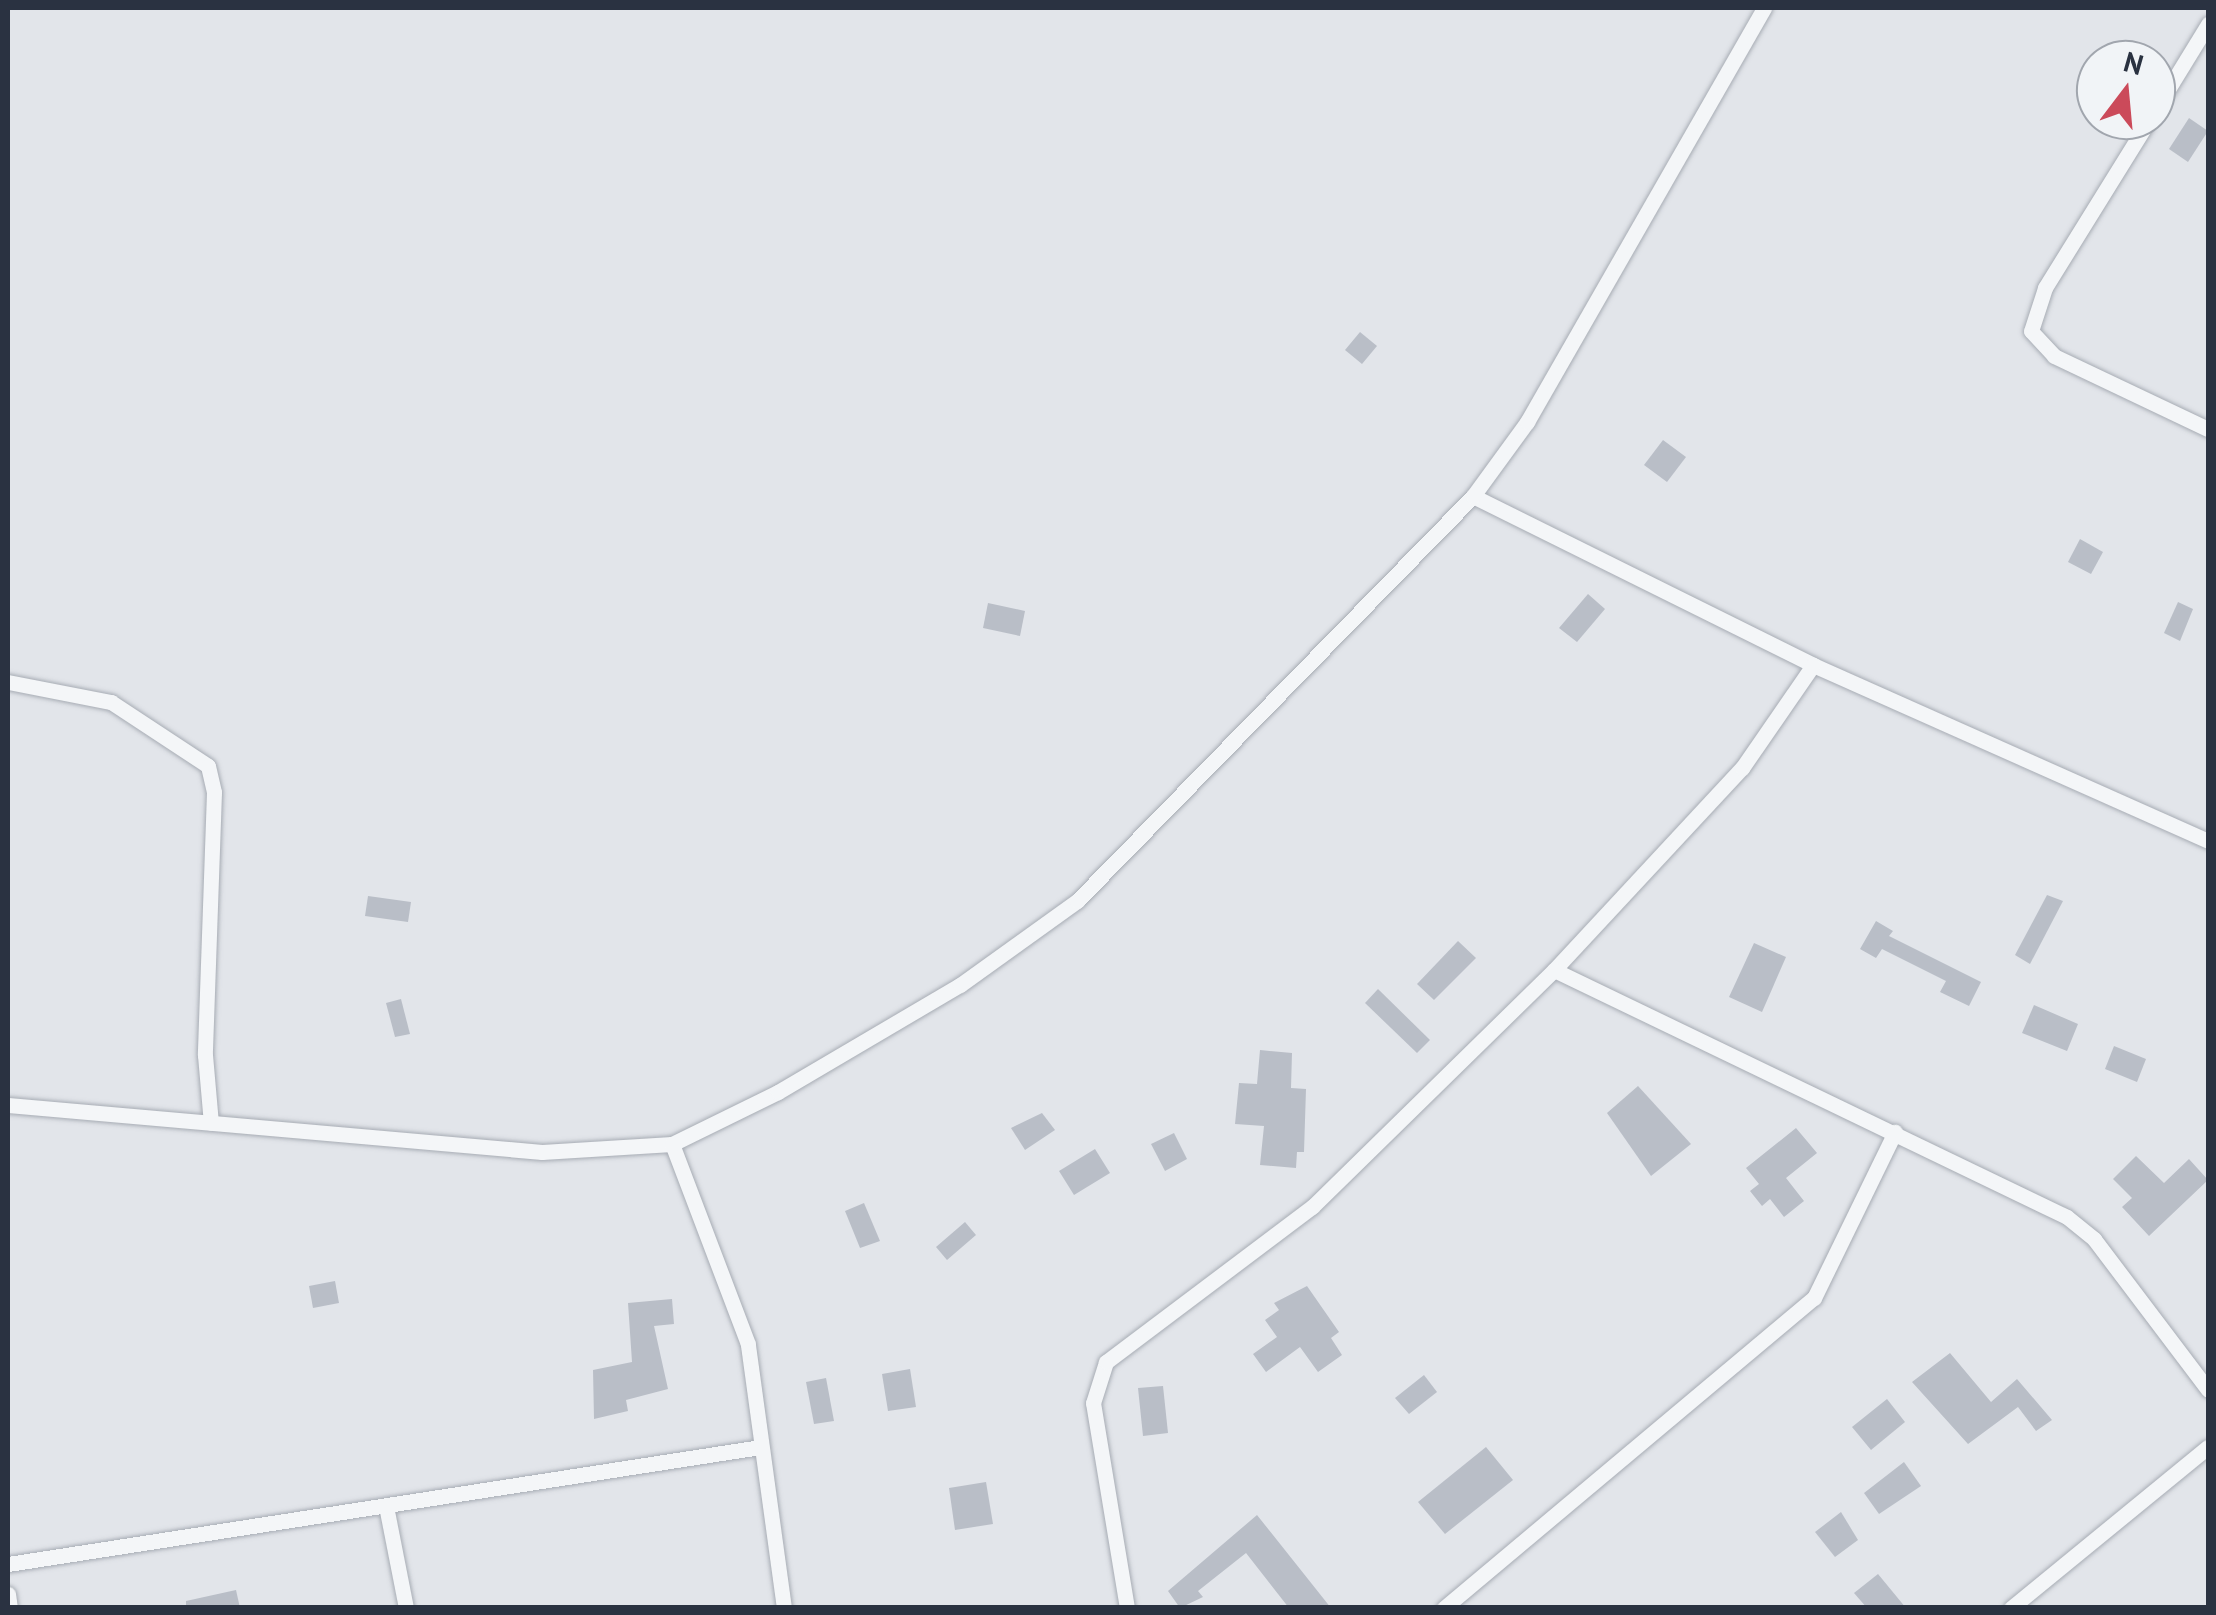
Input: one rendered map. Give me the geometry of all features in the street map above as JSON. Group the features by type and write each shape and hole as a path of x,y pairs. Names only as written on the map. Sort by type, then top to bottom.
{"street":[{"path":"8,1105 542,1152 672,1144 778,1092 960,984 1078,901 1474,496 1527,422 1764,8"},
{"path":"2176,76 2208,24"},
{"path":"2137,140 2045,288 2031,330 2054,356 2208,429"},
{"path":"1474,496 1813,665 2208,841"},
{"path":"1127,1608 1093,1402 1106,1362 1312,1207 1554,970 1742,768 1813,665"},
{"path":"8,682 111,702 208,766 214,792 205,1056 210,1123"},
{"path":"1554,970 2068,1217 2094,1239 2208,1390"},
{"path":"1444,1608 1814,1298 1895,1132"},
{"path":"672,1144 748,1344 784,1608"},
{"path":"8,1564 760,1447"},
{"path":"2011,1608 2208,1447"},
{"path":"386,1506 406,1608"},
{"path":"8,1594 10,1608"}],"building":[{"path":"2189,118 2208,131 2188,162 2169,149"},
{"path":"1360,332 1377,346 1362,364 1345,350"},
{"path":"1663,440 1686,457 1667,482 1644,465"},
{"path":"2080,539 2103,552 2091,574 2068,562"},
{"path":"1588,594 1605,609 1577,642 1559,628"},
{"path":"2178,602 2193,609 2180,641 2164,633"},
{"path":"988,603 1025,611 1020,636 983,628"},
{"path":"2047,895 2063,901 2030,964 2015,955"},
{"path":"368,896 411,902 408,922 365,916"},
{"path":"1876,921 1893,931 1889,936 1981,982 1969,1006 1940,992 1946,981 1882,949 1876,958 1860,949"},
{"path":"1458,941 1476,958 1434,1000 1417,984"},
{"path":"1754,943 1786,957 1762,1012 1729,997"},
{"path":"1378,989 1430,1040 1417,1053 1365,1003"},
{"path":"401,999 410,1034 395,1037 386,1003"},
{"path":"2034,1005 2078,1024 2067,1051 2022,1033"},
{"path":"2114,1046 2146,1059 2137,1082 2105,1069"},
{"path":"1260,1050 1292,1053 1291,1088 1306,1089 1304,1152 1297,1152 1296,1168 1260,1165 1264,1126 1235,1124 1239,1083 1257,1084"},
{"path":"1638,1086 1691,1144 1651,1176 1607,1113"},
{"path":"1042,1113 1055,1130 1025,1150 1011,1128"},
{"path":"1796,1128 1817,1153 1786,1178 1804,1201 1784,1217 1770,1199 1762,1206 1750,1191 1759,1184 1746,1168"},
{"path":"1174,1133 1187,1159 1165,1171 1151,1144"},
{"path":"1095,1149 1110,1173 1074,1195 1059,1171"},
{"path":"2136,1156 2164,1183 2189,1159 2208,1180 2149,1236 2122,1207 2132,1198 2113,1179"},
{"path":"864,1203 880,1241 860,1248 845,1211"},
{"path":"965,1222 976,1235 947,1260 936,1247"},
{"path":"335,1281 339,1303 313,1308 309,1286"},
{"path":"1307,1286 1339,1332 1331,1338 1342,1355 1318,1372 1300,1347 1266,1372 1253,1354 1277,1337 1265,1320 1279,1310 1274,1303"},
{"path":"672,1299 674,1324 654,1326 668,1389 626,1400 628,1411 594,1419 593,1370 632,1362 628,1303"},
{"path":"1950,1353 1991,1402 2017,1379 2052,1420 2036,1431 2018,1407 1968,1444 1912,1382"},
{"path":"910,1369 916,1407 888,1411 882,1374"},
{"path":"1424,1375 1437,1392 1409,1414 1395,1398"},
{"path":"826,1378 834,1421 814,1424 806,1382"},
{"path":"1163,1386 1168,1433 1143,1436 1138,1388"},
{"path":"1887,1399 1905,1422 1871,1450 1852,1427"},
{"path":"1486,1447 1513,1480 1445,1534 1418,1502"},
{"path":"1904,1462 1921,1486 1879,1514 1864,1493"},
{"path":"986,1482 993,1524 955,1530 949,1488"},
{"path":"1841,1512 1858,1540 1835,1557 1815,1532"},
{"path":"1257,1515 1331,1608 1289,1608 1246,1553 1198,1591 1203,1597 1180,1608 1168,1591"},
{"path":"1878,1574 1906,1608 1867,1608 1854,1593"},
{"path":"236,1590 240,1608 186,1608 186,1601"}]}
